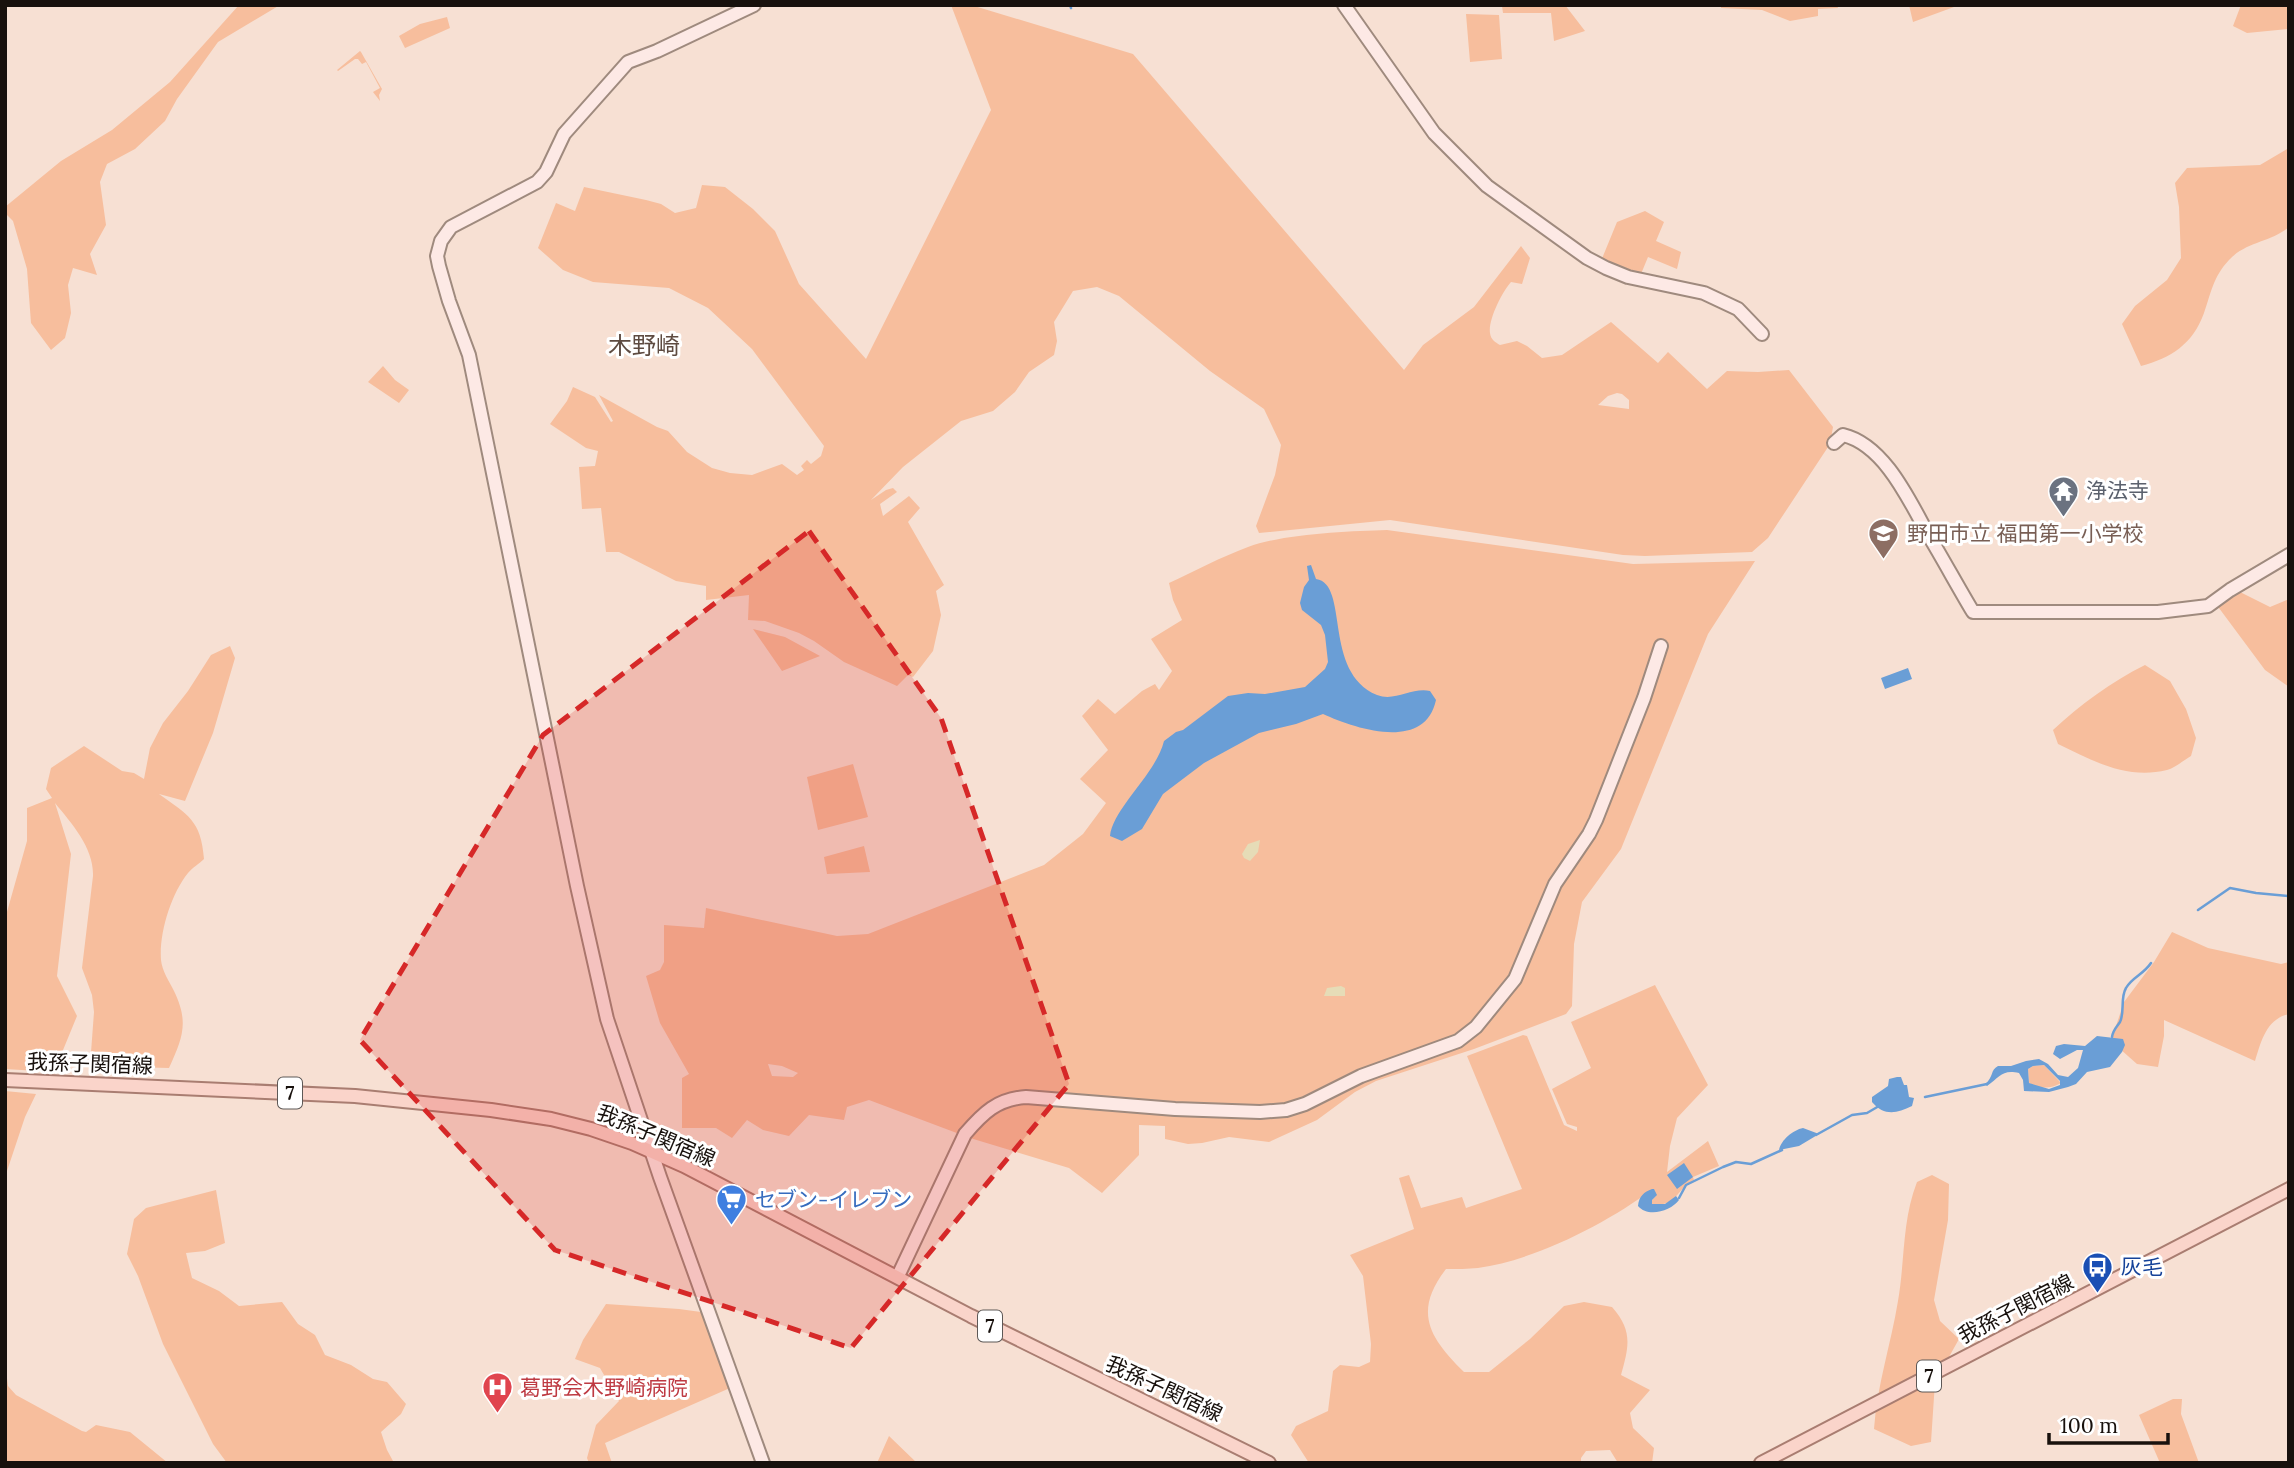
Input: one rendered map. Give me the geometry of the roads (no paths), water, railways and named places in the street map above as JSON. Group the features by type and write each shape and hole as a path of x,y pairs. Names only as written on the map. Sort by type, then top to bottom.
{"main road":[{"name":"我孫子関宿線","path":"5,1080 355,1096 491,1110 573,1124 652,1151 971,1316 1269,1463"},
{"name":"我孫子関宿線","path":"1761,1463 2289,1189"}],"street":[{"path":"754,5 628,62 564,134 546,172 537,182 451,227 441,241 437,256 449,302 469,355 577,886 607,1019 763,1463"},
{"path":"1344,5 1434,133 1487,187 1587,258 1628,277 1717,298 1738,309 1762,334"},
{"path":"1834,443 1843,435 1855,438 1878,458 1901,484 1973,612 2158,612 2208,606 2289,555"},
{"path":"898,1276 965,1134 984,1114 1009,1099 1026,1097 1175,1109 1260,1112 1286,1110 1362,1076 1458,1041 1476,1027 1515,979 1555,884 1592,828 1644,698 1661,646"}],"water":[{"path":"1311,565 1316,579 1326,584 1332,596 1342,650 1349,668 1360,684 1384,697 1430,691 1436,700 1429,716 1418,726 1404,731 1388,732 1370,730 1323,714 1259,733 1204,763 1163,794 1142,829 1122,841 1110,836 1119,814 1153,766 1164,741 1228,696 1265,694 1305,687 1325,669 1328,662 1325,635 1321,625 1302,610 1300,603 1304,587 1309,580 1307,566"},
{"path":"1908,668 1912,679 1885,689 1881,678"},
{"path":"2097,1036 2123,1039 2125,1045 2110,1067 2087,1072 2076,1084 2068,1087 2049,1092 2024,1091 2019,1073 2013,1072 2002,1075 1987,1086 1985,1084 1998,1066 2011,1066 2039,1059 2058,1075 2068,1077 2078,1068 2083,1050 2077,1050 2060,1059 2053,1054 2056,1046 2085,1046","holes":["2044,1065 2060,1081 2060,1085 2049,1089 2029,1083 2028,1069"]},
{"path":"1901,1077 1904,1085 1907,1085 1909,1097 1914,1098 1912,1106 1901,1111 1886,1112 1872,1102 1872,1097 1888,1086 1889,1079"},
{"path":"1803,1128 1819,1134 1799,1146 1779,1150 1788,1136"},
{"path":"1684,1163 1693,1177 1677,1189 1667,1175"},
{"path":"1652,1189 1657,1195 1652,1204 1665,1204 1676,1196 1679,1200 1659,1212 1642,1210 1638,1206 1639,1200 1644,1193"}],"waterway":[{"path":"2198,910 2230,888 2289,896"},
{"path":"2112,1037 2120,1022 2126,988 2151,963"},
{"path":"1925,1097 1987,1084"},
{"path":"1816,1135 1852,1115 1867,1113 1879,1106"},
{"path":"1679,1198 1686,1185 1723,1167 1736,1162 1751,1164 1782,1150"}],"place":[{"name":"浄法寺","path":"2063,518"},
{"name":"野田市立 福田第一小学校","path":"1884,561"},
{"name":"セブン-イレブン","path":"732,1227"},
{"name":"灰毛","path":"2098,1294"},
{"name":"葛野会木野崎病院","path":"497,1415"}],"district":[{"name":"木野崎","path":"644,346"}]}
